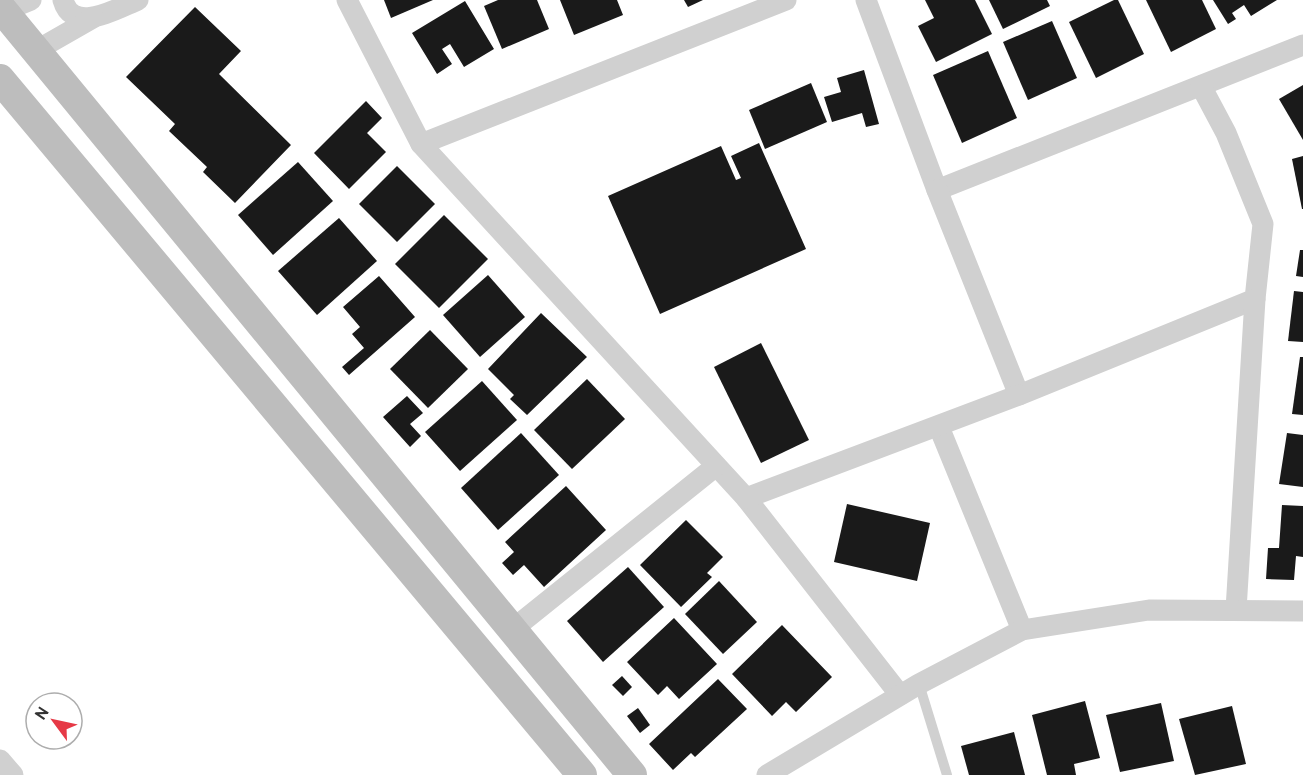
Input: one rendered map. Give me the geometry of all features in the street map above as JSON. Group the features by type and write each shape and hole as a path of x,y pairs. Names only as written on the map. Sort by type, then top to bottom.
{"street":[{"path":"63,0 67,12 74,17 93,18"},
{"path":"0,71 93,18 138,0"},
{"path":"346,0 422,144 746,498 900,695"},
{"path":"422,144 786,0"},
{"path":"866,0 937,190 1019,395"},
{"path":"9,8 37,50 632,775"},
{"path":"937,190 1303,45"},
{"path":"0,79 582,775"},
{"path":"1202,86 1226,134 1263,224 1255,299 1236,610"},
{"path":"746,498 939,427 1255,299"},
{"path":"939,427 1022,630"},
{"path":"513,629 716,466"},
{"path":"767,775 919,684 1022,630 1149,610 1303,611"}],"lane":[{"path":"919,684 947,775"}],"building":[{"path":"384,0 433,0 391,18"},
{"path":"498,0 537,0 549,29 502,49 484,6"},
{"path":"560,0 617,0 623,15 574,35"},
{"path":"684,0 703,0 688,7"},
{"path":"925,0 975,0 992,34 936,62 918,26 934,18"},
{"path":"989,0 1047,0 1050,6 1003,29"},
{"path":"1118,0 1144,54 1096,78 1069,22"},
{"path":"1146,0 1202,0 1216,29 1171,52"},
{"path":"1213,0 1277,0 1251,16 1244,5 1232,13 1236,19 1228,24"},
{"path":"465,1 494,49 464,67 450,44 442,49 452,64 437,74 412,33"},
{"path":"195,7 241,51 219,74 291,145 235,203 203,172 207,167 169,131 175,124 126,77"},
{"path":"1052,21 1077,78 1028,100 1003,42"},
{"path":"988,51 1017,118 962,143 933,75"},
{"path":"864,70 879,124 866,127 862,113 832,122 824,97 841,92 837,78"},
{"path":"811,83 827,122 765,149 749,110"},
{"path":"1303,85 1303,140 1279,99"},
{"path":"366,101 382,118 367,133 386,152 349,189 314,153"},
{"path":"759,143 806,249 660,314 608,196 721,146 736,180 741,178 731,156"},
{"path":"1303,156 1303,209 1302,209 1292,159"},
{"path":"298,162 333,201 273,255 238,215"},
{"path":"397,166 435,204 397,242 359,204"},
{"path":"444,215 488,259 439,308 395,264"},
{"path":"339,218 377,261 317,315 278,271"},
{"path":"1300,250 1303,250 1303,277 1296,276"},
{"path":"488,275 525,317 480,357 443,315"},
{"path":"379,276 415,317 349,375 342,367 364,348 352,334 360,327 343,307"},
{"path":"1294,291 1303,292 1303,342 1288,341"},
{"path":"541,313 587,357 527,415 510,399 514,395 488,369"},
{"path":"430,330 468,369 428,408 390,369"},
{"path":"761,343 809,440 761,463 714,367"},
{"path":"1300,357 1303,357 1303,415 1292,414"},
{"path":"587,379 625,419 572,469 534,430"},
{"path":"482,381 517,420 460,471 425,432"},
{"path":"407,396 423,413 410,424 421,436 410,447 383,417"},
{"path":"521,433 559,475 498,530 461,488"},
{"path":"1287,433 1303,435 1303,487 1279,484"},
{"path":"566,486 606,530 544,587 524,565 513,575 502,563 514,552 505,542"},
{"path":"847,504 930,523 917,581 834,562"},
{"path":"1282,505 1303,506 1303,557 1296,556 1294,580 1266,579 1268,548 1279,548"},
{"path":"686,520 723,557 707,573 712,577 681,607 640,565"},
{"path":"628,567 664,607 603,662 567,621"},
{"path":"719,581 757,622 723,654 685,614"},
{"path":"674,618 717,664 679,699 667,686 658,695 627,662"},
{"path":"782,625 832,677 796,712 786,702 772,716 732,674"},
{"path":"622,676 632,687 623,696 612,685"},
{"path":"718,679 747,709 695,757 691,753 673,770 649,744"},
{"path":"1085,701 1100,758 1074,764 1076,775 1047,775 1032,715"},
{"path":"1161,703 1174,761 1120,772 1106,715"},
{"path":"1232,706 1246,764 1195,775 1179,719"},
{"path":"638,708 650,725 640,733 627,716"},
{"path":"1014,732 1025,775 969,775 961,746"}]}
